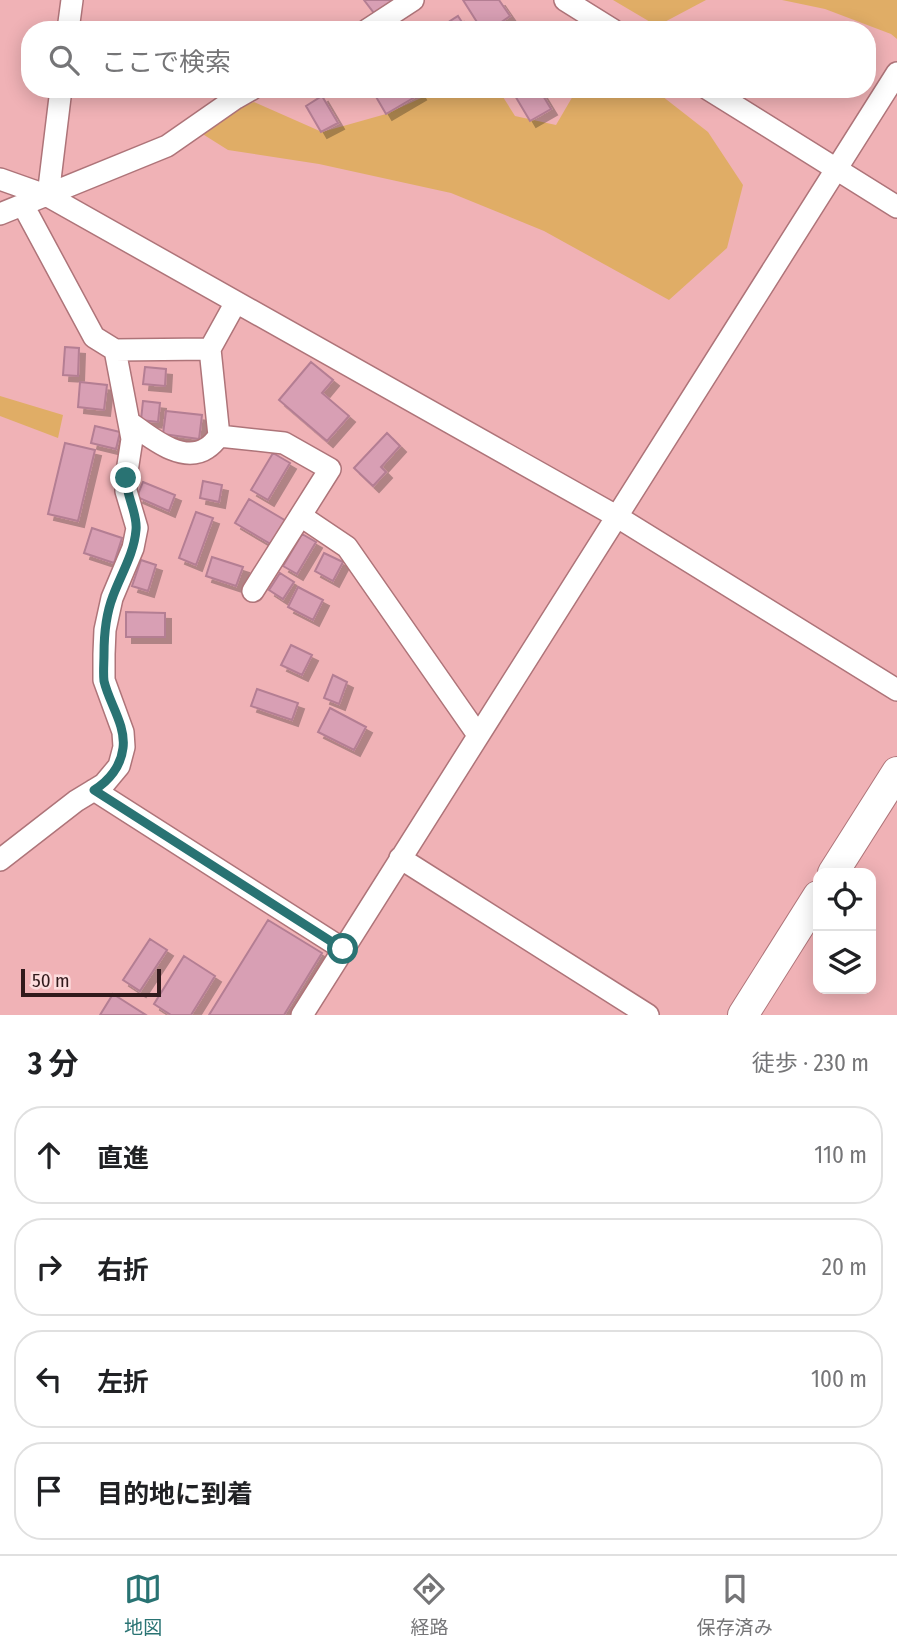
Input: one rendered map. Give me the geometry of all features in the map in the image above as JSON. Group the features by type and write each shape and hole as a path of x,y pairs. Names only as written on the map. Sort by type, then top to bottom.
{"street":[{"path":"69,21 72,0"},
{"path":"381,21 413,0"},
{"path":"565,0 599,21"},
{"path":"302,1015 897,73"},
{"path":"48,196 60,98"},
{"path":"0,214 167,146 236,98"},
{"path":"723,98 897,207"},
{"path":"0,179 48,196 616,516 897,690"},
{"path":"23,205 94,337 115,351 211,349"},
{"path":"219,436 211,349 236,302"},
{"path":"0,860 76,801 104,784 119,766 124,747 123,732 104,680 105,630 112,598 133,548 137,527 126,491 132,439 115,351"},
{"path":"129,422 171,449 192,453 206,449 219,436"},
{"path":"219,436 284,443 330,469 253,590"},
{"path":"301,516 346,547 478,735"},
{"path":"836,868 897,772"},
{"path":"94,790 343,949"},
{"path":"400,858 648,1015"},
{"path":"743,1015 813,904"}],"shaded area":[{"path":"613,0 706,0 666,21 649,21"},
{"path":"782,0 897,0 897,39 876,28 876,21 857,21 825,9"},
{"path":"421,98 504,98 515,116 556,125 572,98 665,98 708,132 743,185 727,248 669,300 544,231 451,193 319,164 228,150 193,128 254,102 322,132 386,114"},
{"path":"0,396 63,415 58,438 0,416"}],"building":[{"path":"364,0 393,0 395,3 377,17"},
{"path":"463,0 499,0 510,16 503,21 476,21"},
{"path":"323,98 338,123 321,132 306,106"},
{"path":"377,98 413,98 386,114"},
{"path":"516,98 544,98 551,109 530,121"},
{"path":"65,347 79,348 78,376 63,375"},
{"path":"311,362 333,380 322,393 349,416 327,441 279,400"},
{"path":"145,367 166,369 165,386 143,384"},
{"path":"80,382 107,385 104,410 78,407"},
{"path":"143,401 160,403 158,422 141,420"},
{"path":"166,411 202,415 199,439 163,434"},
{"path":"95,426 120,432 116,449 91,443"},
{"path":"387,433 400,446 381,467 386,472 373,486 354,468"},
{"path":"65,443 95,450 78,521 48,514"},
{"path":"273,453 290,463 268,500 251,490"},
{"path":"203,481 222,485 219,502 200,498"},
{"path":"143,482 175,495 169,511 137,497"},
{"path":"249,499 288,522 274,546 235,523"},
{"path":"196,512 213,518 196,565 179,558"},
{"path":"92,528 122,538 114,563 84,553"},
{"path":"302,534 316,542 297,574 283,566"},
{"path":"324,553 343,562 333,581 315,571"},
{"path":"212,557 243,567 236,586 206,576"},
{"path":"141,560 156,565 148,591 132,586"},
{"path":"280,573 294,582 283,599 269,590"},
{"path":"298,587 323,600 313,620 288,607"},
{"path":"126,612 165,613 165,637 126,637"},
{"path":"291,645 312,655 302,675 281,665"},
{"path":"333,675 347,682 339,704 324,698"},
{"path":"257,689 298,703 292,720 251,706"},
{"path":"330,708 366,727 354,750 318,732"},
{"path":"268,920 322,953 284,1015 209,1015"},
{"path":"150,939 167,950 140,991 123,980"},
{"path":"184,956 215,976 191,1015 171,1015 154,1004"},
{"path":"113,994 146,1015 100,1015"}],"route":[{"path":"126,478 126,491 137,527 133,548 112,598 105,630 104,654 104,680 123,732 124,747 119,766 104,784 94,790 343,949"}]}
